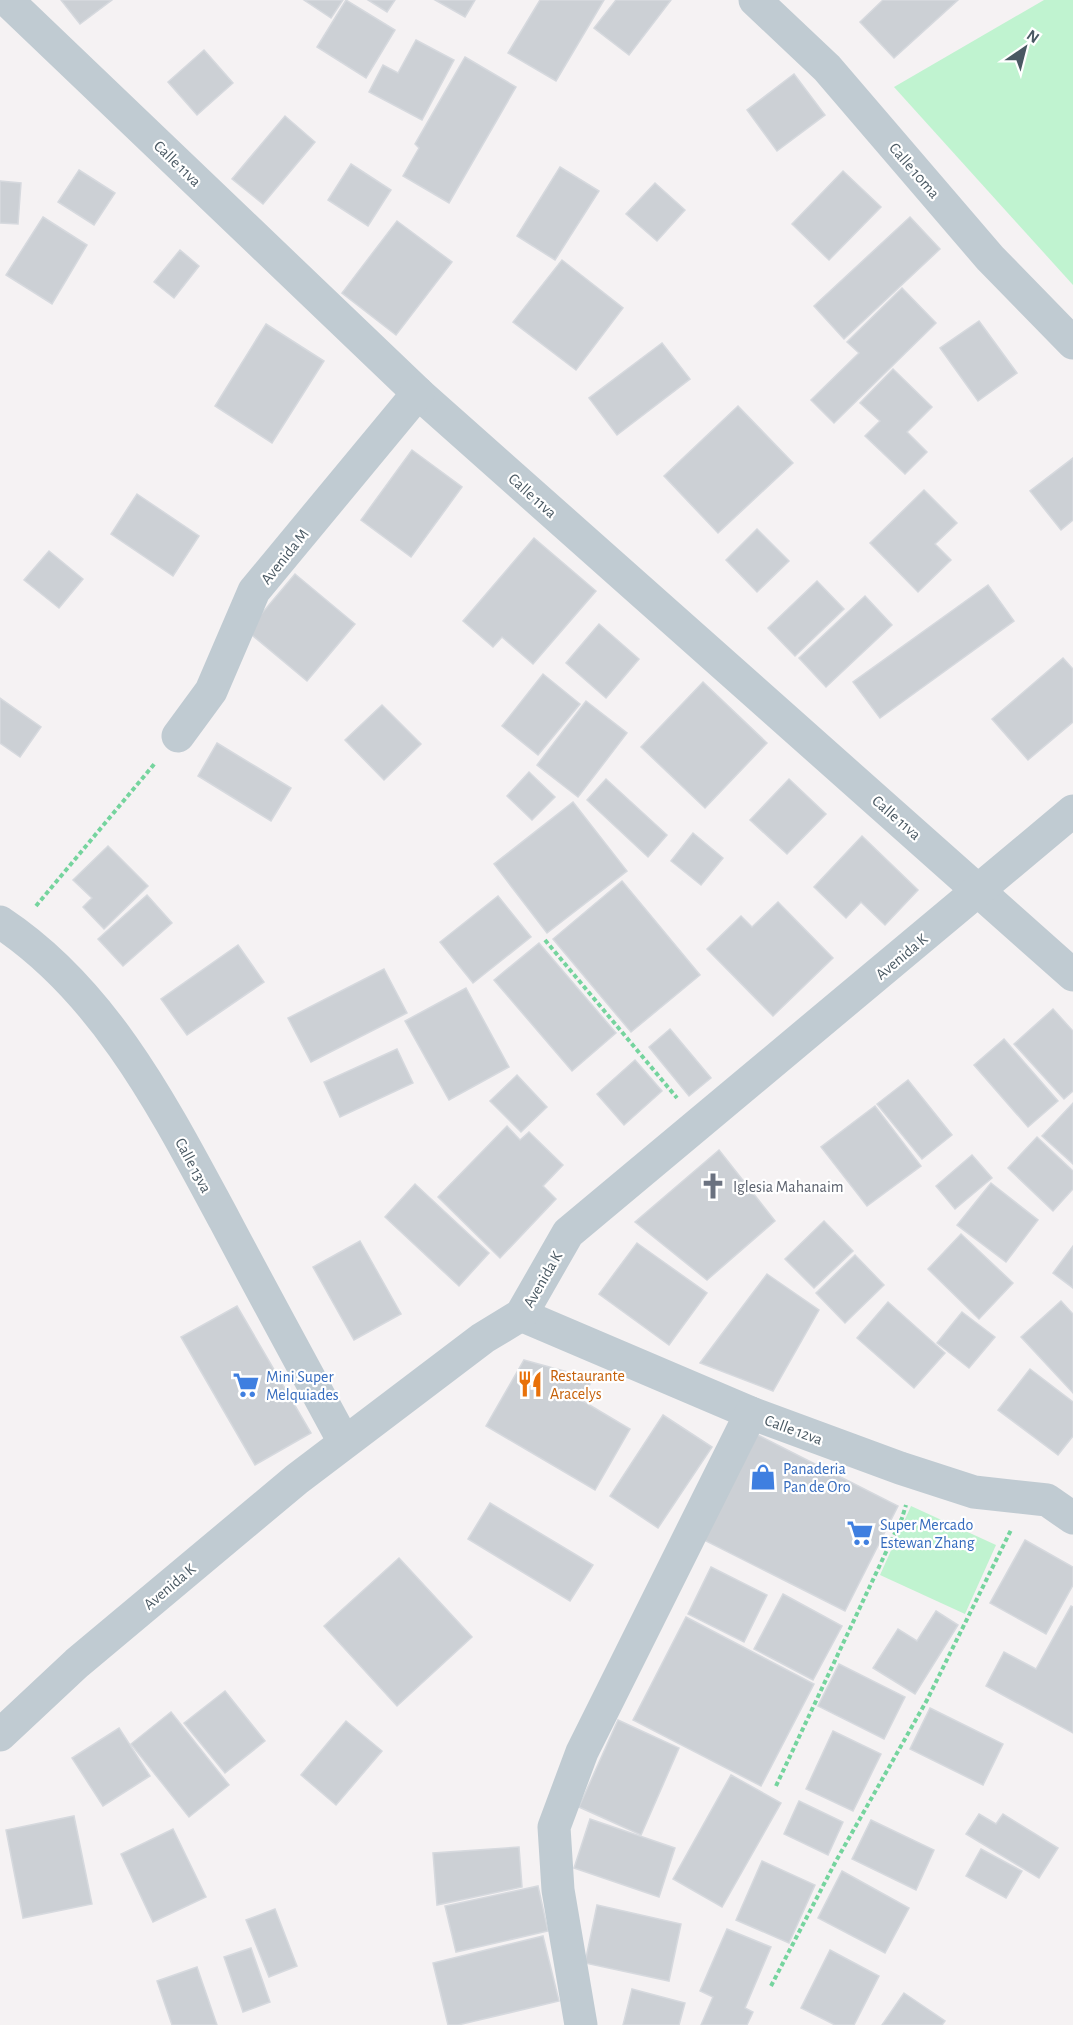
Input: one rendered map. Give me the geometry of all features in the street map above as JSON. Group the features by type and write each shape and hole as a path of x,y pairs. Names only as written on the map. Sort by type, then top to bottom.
{"street":[{"name":"Calle 11va","path":"7,0 417,393 980,890 1073,975"},
{"name":"Calle 10ma","path":"754,0 827,68 990,258 1073,343"},
{"name":"Avenida M","path":"178,736 211,692 254,591 417,393"},
{"name":"Avenida K","path":"0,1735 77,1663 344,1442 483,1338 521,1315 568,1233 1073,812"},
{"name":"Calle 13va","path":"7,927 64,974 132,1059 166,1112 344,1442"},
{"name":"Calle 12va","path":"521,1315 751,1413 915,1473 974,1492 1054,1501"},
{"path":"581,2025 558,1890 554,1827 582,1752 751,1413"}],"path":[{"path":"7,927 178,736"},
{"path":"545,940 699,1124"},
{"path":"776,1786 902,1518 915,1473"},
{"path":"771,1986 836,1861 927,1700 1008,1539 1054,1501"}],"green space":[{"path":"1044,0 1073,0 1073,285 894,87"},
{"path":"911,1506 996,1545 965,1614 880,1575"}],"building":[{"path":"61,0 112,0 80,24"},
{"path":"304,0 343,0 331,18"},
{"path":"346,0 395,30 366,78 317,47"},
{"path":"368,0 395,0 387,12"},
{"path":"435,0 475,0 465,17"},
{"path":"540,0 604,0 556,81 508,53"},
{"path":"616,0 671,0 629,55 594,28"},
{"path":"883,0 958,0 894,58 860,22"},
{"path":"416,40 454,60 422,120 369,92 383,65 398,73"},
{"path":"204,50 233,83 197,115 168,82"},
{"path":"465,57 516,87 449,203 403,176 419,148 415,144"},
{"path":"794,74 825,115 777,151 747,110"},
{"path":"285,116 315,142 263,204 232,179"},
{"path":"351,164 391,190 368,226 328,200"},
{"path":"560,167 599,191 555,260 517,236"},
{"path":"79,170 115,193 94,225 58,202"},
{"path":"843,171 881,207 829,260 792,224"},
{"path":"0,181 21,183 18,224 0,223"},
{"path":"655,183 685,210 657,241 626,214"},
{"path":"43,217 87,245 52,304 6,275"},
{"path":"910,217 940,249 844,339 814,306"},
{"path":"397,221 452,262 396,335 342,293"},
{"path":"180,250 199,266 174,298 154,282"},
{"path":"562,260 623,308 576,370 513,322"},
{"path":"902,288 936,323 834,423 811,400 859,353 847,342"},
{"path":"979,321 1017,373 978,401 940,348"},
{"path":"266,324 324,361 272,443 215,406"},
{"path":"662,343 690,379 617,435 589,398"},
{"path":"893,369 932,407 907,432 927,452 905,474 865,436 880,421 860,403"},
{"path":"738,406 793,463 718,533 664,476"},
{"path":"412,450 462,487 411,557 361,520"},
{"path":"1073,458 1073,520 1061,530 1030,491"},
{"path":"924,490 957,523 935,544 951,560 918,592 870,543"},
{"path":"137,494 199,536 173,576 111,534"},
{"path":"757,529 789,561 757,592 726,560"},
{"path":"534,538 596,591 533,664 502,637 493,647 463,621"},
{"path":"49,551 83,579 59,608 24,580"},
{"path":"295,574 355,624 307,681 247,631"},
{"path":"817,581 844,609 795,656 768,628"},
{"path":"988,585 1014,621 880,718 853,682"},
{"path":"865,596 892,625 826,687 799,658"},
{"path":"599,624 639,659 606,698 566,663"},
{"path":"1063,658 1073,669 1073,722 1028,760 992,719"},
{"path":"543,674 580,704 538,755 502,726"},
{"path":"703,682 767,743 705,808 641,747"},
{"path":"0,698 41,727 20,757 0,743"},
{"path":"586,701 627,733 578,797 537,765"},
{"path":"382,705 421,744 384,780 345,740"},
{"path":"217,743 291,788 271,821 198,776"},
{"path":"529,772 555,797 532,820 507,796"},
{"path":"606,779 667,835 648,857 587,800"},
{"path":"789,779 826,814 787,854 750,820"},
{"path":"573,802 627,871 547,933 494,864"},
{"path":"693,833 723,858 701,885 671,861"},
{"path":"862,836 918,890 885,925 861,902 846,918 814,887"},
{"path":"108,846 148,886 104,929 83,907 92,898 73,880"},
{"path":"622,881 700,975 631,1032 553,939"},
{"path":"147,895 172,923 123,966 98,939"},
{"path":"498,896 531,937 473,983 440,942"},
{"path":"778,902 833,958 773,1016 707,949 741,916 752,927"},
{"path":"539,943 616,1033 572,1071 494,980"},
{"path":"238,945 264,982 187,1035 161,999"},
{"path":"384,969 407,1013 311,1062 288,1018"},
{"path":"466,988 509,1067 449,1100 405,1021"},
{"path":"1053,1009 1073,1031 1073,1091 1064,1099 1014,1044"},
{"path":"670,1029 711,1078 689,1096 649,1047"},
{"path":"1004,1039 1058,1101 1028,1127 974,1065"},
{"path":"397,1049 413,1083 340,1117 324,1082"},
{"path":"635,1060 662,1091 624,1125 597,1094"},
{"path":"517,1075 547,1107 521,1132 490,1101"},
{"path":"908,1080 952,1135 922,1159 877,1104"},
{"path":"1073,1103 1073,1164 1042,1136"},
{"path":"875,1106 921,1166 867,1206 821,1147"},
{"path":"507,1126 520,1140 529,1132 563,1165 543,1186 556,1199 500,1258 438,1197"},
{"path":"1037,1137 1073,1171 1073,1189 1053,1211 1008,1168"},
{"name":"Iglesia Mahanaim","path":"719,1150 775,1221 707,1280 635,1222"},
{"path":"972,1155 992,1178 955,1209 936,1186"},
{"path":"991,1183 1038,1220 1006,1262 957,1225"},
{"path":"415,1184 489,1253 459,1286 385,1217"},
{"path":"824,1221 853,1251 814,1288 785,1259"},
{"path":"961,1234 1013,1283 979,1319 928,1269"},
{"path":"360,1241 401,1314 354,1340 313,1267"},
{"path":"637,1243 707,1293 669,1345 599,1294"},
{"path":"1073,1246 1073,1288 1053,1273"},
{"path":"855,1255 884,1285 845,1323 816,1293"},
{"path":"767,1274 819,1310 773,1391 700,1363"},
{"path":"1061,1301 1073,1314 1073,1393 1021,1337"},
{"path":"888,1302 945,1353 914,1388 857,1338"},
{"name":"Mini Super Melquiades","path":"237,1306 311,1433 255,1465 181,1337"},
{"path":"962,1312 995,1337 969,1368 937,1343"},
{"path":"524,1360 593,1379 581,1400 630,1429 595,1490 486,1426"},
{"path":"1030,1369 1073,1402 1073,1436 1058,1455 998,1410"},
{"path":"663,1415 712,1447 658,1528 610,1496"},
{"path":"756,1434 898,1506 845,1611 702,1539"},
{"path":"490,1503 593,1565 570,1601 468,1539"},
{"path":"1025,1540 1073,1567 1073,1585 1046,1634 990,1603"},
{"path":"399,1558 472,1637 397,1706 324,1626"},
{"path":"711,1567 767,1595 744,1642 688,1614"},
{"path":"783,1594 842,1626 813,1680 754,1649"},
{"path":"1071,1606 1073,1607 1073,1733 986,1686 1004,1652 1036,1669"},
{"path":"936,1611 958,1625 915,1694 873,1668 898,1629 917,1641"},
{"path":"686,1617 814,1684 761,1786 633,1720"},
{"path":"839,1664 905,1697 884,1739 818,1706"},
{"path":"225,1691 265,1741 225,1773 184,1723"},
{"path":"930,1708 1003,1744 983,1785 910,1749"},
{"path":"171,1712 229,1785 189,1817 131,1744"},
{"path":"618,1720 679,1748 641,1835 579,1807"},
{"path":"346,1721 382,1751 336,1805 301,1775"},
{"path":"119,1728 150,1776 103,1806 72,1758"},
{"path":"833,1731 881,1754 853,1811 806,1789"},
{"path":"731,1775 781,1803 722,1907 673,1879"},
{"path":"799,1801 843,1822 828,1855 784,1834"},
{"path":"979,1814 996,1824 1003,1814 1058,1848 1039,1878 966,1834"},
{"path":"74,1816 92,1904 23,1918 6,1830"},
{"path":"590,1819 675,1848 659,1897 574,1868"},
{"path":"871,1820 934,1850 916,1890 852,1859"},
{"path":"173,1829 206,1897 153,1922 121,1854"},
{"path":"519,1847 522,1887 437,1905 433,1853"},
{"path":"981,1849 1022,1871 1006,1898 966,1876"},
{"path":"762,1861 815,1885 789,1943 736,1920"},
{"path":"842,1871 909,1908 885,1953 818,1918"},
{"path":"538,1886 548,1931 456,1952 445,1906"},
{"path":"597,1905 681,1924 669,1981 585,1963"},
{"path":"275,1909 297,1966 269,1977 246,1920"},
{"path":"727,1929 771,1947 745,2008 753,2012 747,2025 701,2025 713,1997 700,1991"},
{"path":"543,1936 559,2001 458,2025 448,2025 433,1963"},
{"path":"251,1948 270,2002 243,2012 224,1957"},
{"path":"830,1950 879,1976 854,2025 835,2025 801,2008"},
{"path":"197,1967 217,2025 172,2025 157,1981"},
{"path":"632,1989 685,2003 679,2025 623,2025"},
{"path":"904,1993 945,2021 942,2025 882,2025"}],"place":[{"name":"Iglesia Mahanaim","path":"713,1186"},
{"name":"Restaurante Aracelys","path":"530,1384"},
{"name":"Mini Super Melquiades","path":"246,1385"},
{"name":"Panaderia Pan de Oro","path":"763,1477"},
{"name":"Super Mercado Estewan Zhang","path":"860,1533"}]}
